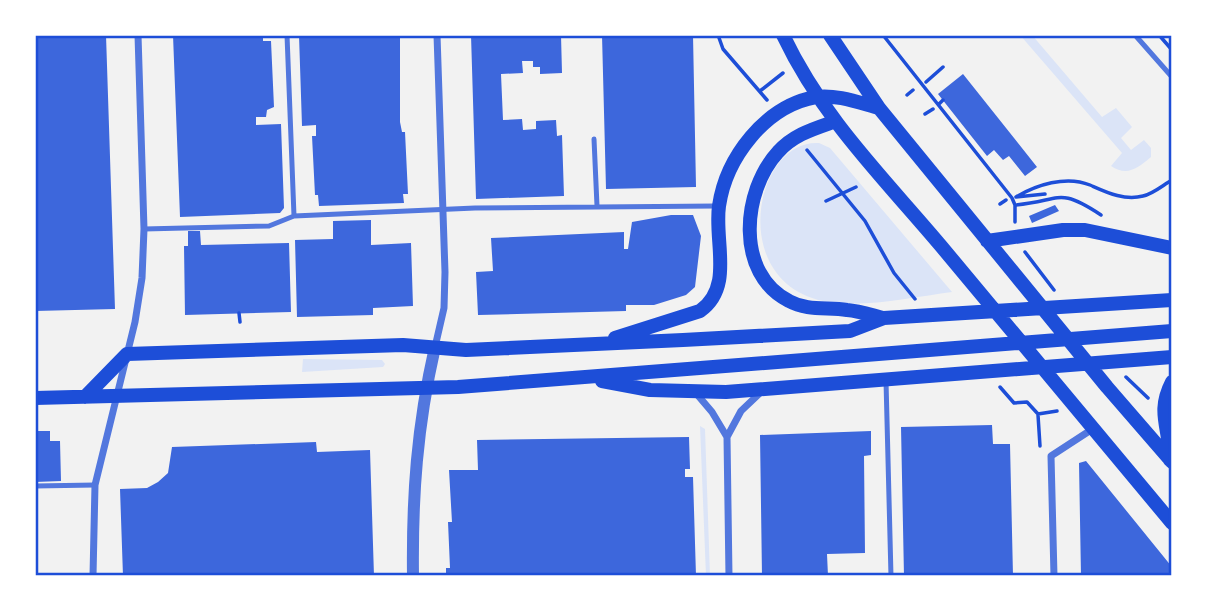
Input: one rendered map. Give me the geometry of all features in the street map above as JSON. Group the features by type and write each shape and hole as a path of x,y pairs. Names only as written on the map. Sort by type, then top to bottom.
{"main road":[{"path":"783,35 833,122 1172,523"},
{"path":"830,35 879,108 1088,364 1171,461"},
{"path":"597,344 701,311 710,304 720,283 719,207 729,169 754,132 794,105 817,97 846,99 879,108"},
{"path":"833,122 795,136 778,151 755,190 750,234 762,277 774,291 807,308 848,310 884,318 1172,300"},
{"path":"987,241 1039,233 1085,230 1172,248"},
{"path":"85,397 127,354 403,345 466,350 597,344 850,331 884,318"},
{"path":"35,398 426,387 699,369 1172,331"},
{"path":"584,377 650,390 762,390 1172,358"},
{"path":"1171,461 1163,402 1172,382"}],"street":[{"path":"93,576 95,485 139,302 144,229 138,35"},
{"path":"412,576 419,415 444,309 437,35"},
{"path":"729,576 727,437 741,411 762,390"},
{"path":"695,392 712,412 727,437"},
{"path":"1054,576 1051,456 1094,429"}],"lane":[{"path":"288,35 294,216"},
{"path":"1135,35 1172,77"},
{"path":"594,139 597,206"},
{"path":"144,229 269,226 294,216 443,210 597,206 719,207"},
{"path":"886,381 891,576"},
{"path":"35,486 95,485"}],"path":[{"path":"718,35 723,49 770,104"},
{"path":"883,35 1016,205 1016,226"},
{"path":"1159,35 1172,50"},
{"path":"926,82 943,67"},
{"path":"760,91 783,73"},
{"path":"907,95 913,90"},
{"path":"925,114 933,108"},
{"path":"802,143 869,226 894,273 924,308"},
{"path":"1045,194 1016,197 1037,185 1088,184 1116,195 1144,196 1171,183"},
{"path":"1037,185 1038,196"},
{"path":"826,201 856,187"},
{"path":"1000,204 1006,200"},
{"path":"1016,205 1047,200"},
{"path":"1026,253 1057,293"},
{"path":"239,313 240,322"},
{"path":"1123,374 1148,397"},
{"path":"1000,387 1014,403 1027,402 1038,414 1040,448 1051,456"},
{"path":"1038,414 1055,411"}],"shaded area":[{"path":"1020,35 1032,35 1102,117 1116,108 1132,127 1121,138 1131,150 1144,140 1151,148 1151,157 1137,168 1127,171 1111,166 1122,153"},
{"path":"819,143 830,148 952,292 853,304 823,301 793,288 773,267 762,241 761,213 766,186 779,163 797,148"},
{"path":"303,359 382,360 385,364 383,367 302,372"},
{"path":"700,426 705,429 710,576 706,576"}],"building":[{"path":"35,35 106,35 115,309 35,311"},
{"path":"173,35 263,35 263,41 271,41 274,107 267,110 266,117 256,117 256,125 281,124 284,208 280,213 180,217"},
{"path":"299,35 400,35 400,122 402,132 405,132 408,194 403,194 404,203 319,206 318,195 315,195 312,136 316,136 316,125 302,126"},
{"path":"471,35 561,35 562,73 540,74 540,67 533,67 533,61 522,61 523,73 501,74 503,120 522,119 523,130 536,129 536,121 556,120 557,136 562,135 564,196 476,199"},
{"path":"602,35 693,35 696,187 606,189"},
{"path":"963,74 1037,167 1025,176 1009,156 1003,160 994,150 987,156 938,94"},
{"path":"1055,205 1059,211 1032,223 1029,216"},
{"path":"671,215 693,215 701,236 695,287 686,295 654,305 626,305 626,311 478,315 476,272 493,271 491,238 624,232 624,249 628,249 632,222"},
{"path":"371,220 371,245 411,243 413,306 373,308 373,315 297,317 295,240 333,239 333,221"},
{"path":"188,231 200,231 201,245 289,243 291,312 185,315 184,246 188,246"},
{"path":"992,425 993,444 1010,444 1013,576 904,576 901,427"},
{"path":"35,431 50,431 50,441 60,441 61,481 35,482"},
{"path":"871,431 871,455 864,456 865,553 827,554 828,576 762,576 760,435"},
{"path":"689,437 690,469 685,469 685,477 693,477 696,576 446,576 446,568 450,568 448,522 452,522 449,470 478,470 477,440"},
{"path":"316,442 317,452 370,450 374,576 123,576 120,489 147,488 158,482 168,473 172,447"},
{"path":"1086,461 1172,567 1172,576 1081,576 1079,463"}]}
